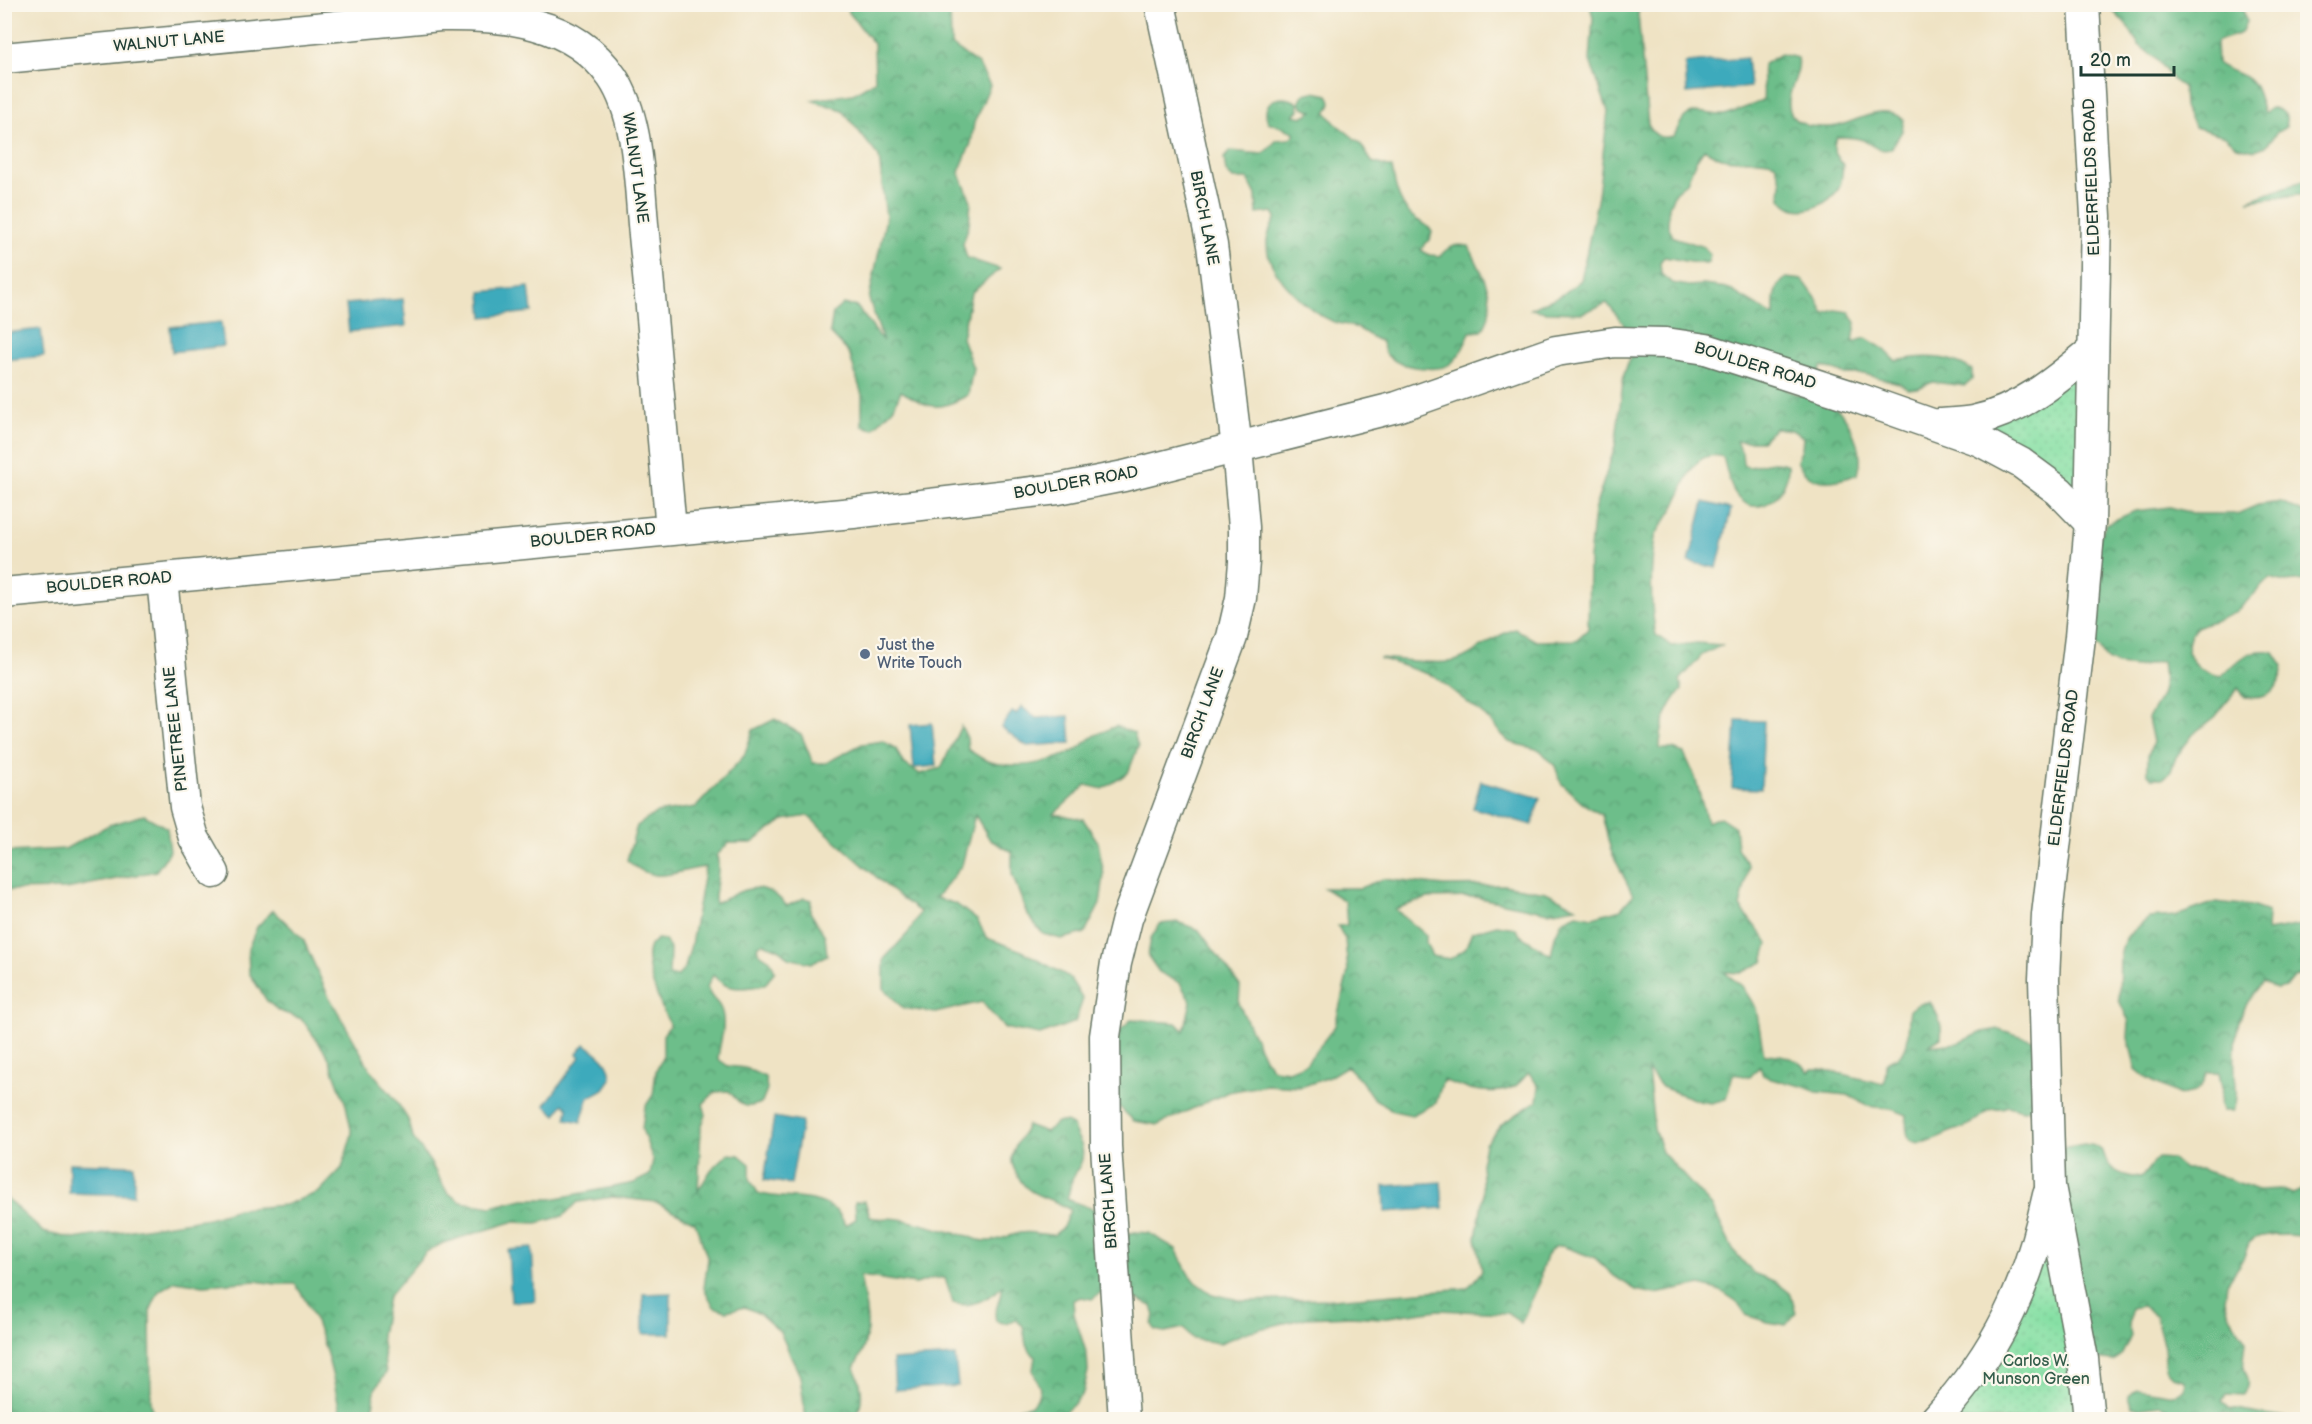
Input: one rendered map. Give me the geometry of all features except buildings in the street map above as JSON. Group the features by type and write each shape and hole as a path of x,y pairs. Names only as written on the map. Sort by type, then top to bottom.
{"street":[{"name":"BIRCH LANE","path":"1124,1419 1106,1146 1105,1036 1116,963 1127,919 1232,638 1241,598 1244,527 1237,448 1212,244 1160,4"},
{"name":"ELDERFIELDS ROAD","path":"2084,4 2096,216 2090,524 2079,646 2047,915 2044,980 2050,1186 2083,1359 2089,1419"},
{"name":"WALNUT LANE","path":"4,58 440,16 474,15 526,21 549,28 573,40 611,75 621,93 631,122 650,296 671,529"},
{"name":"BOULDER ROAD","path":"4,593 853,513 1058,489 1124,476 1397,407 1556,351 1615,342 1666,343 1706,350 1936,424 1980,441 2021,463 2059,491 2090,524"},
{"path":"1936,424 1972,421 2007,410 2053,384 2093,350"},
{"name":"PINETREE LANE","path":"162,579 185,807 194,838 214,873"},
{"name":"ELDERFIELDS ROAD","path":"1935,1419 1974,1374 2013,1308 2031,1261 2050,1186"}],"green space":[{"path":"843,5 950,5 951,45 978,64 990,85 974,123 971,143 959,172 971,201 969,224 963,244 967,258 1000,269 971,293 962,338 973,368 968,395 948,404 934,406 920,402 901,391 894,407 873,429 862,426 862,395 849,353 830,333 833,313 843,304 857,307 883,341 869,299 886,218 879,157 842,110 811,100 853,94 875,81 874,44"},
{"path":"1590,5 1640,5 1638,14 1648,125 1659,136 1674,136 1682,120 1690,114 1700,112 1724,115 1763,100 1763,65 1780,54 1798,58 1797,72 1789,102 1793,117 1798,122 1809,126 1831,127 1880,113 1896,115 1904,120 1902,131 1891,149 1879,149 1857,138 1837,137 1834,148 1843,165 1840,186 1828,200 1813,208 1798,209 1784,202 1775,163 1762,160 1728,159 1704,149 1695,162 1687,182 1675,192 1669,207 1668,225 1673,237 1704,247 1710,255 1708,263 1664,257 1660,262 1661,274 1672,283 1727,288 1774,316 1775,295 1781,282 1786,278 1803,280 1824,314 1835,310 1850,312 1856,323 1853,342 1866,338 1884,349 1896,361 1926,357 1954,361 1972,370 1972,380 1965,386 1933,382 1908,389 1899,383 1864,374 1845,374 1822,366 1818,375 1784,388 1790,392 1826,402 1844,416 1855,438 1860,465 1858,474 1840,480 1823,481 1809,476 1802,470 1797,461 1802,449 1803,437 1792,430 1775,428 1762,441 1736,441 1742,453 1743,464 1748,467 1773,462 1788,465 1784,485 1772,500 1764,505 1747,504 1739,498 1731,484 1723,457 1712,455 1696,463 1674,507 1655,538 1651,587 1654,624 1656,635 1672,646 1697,643 1722,645 1702,655 1680,680 1682,690 1665,717 1660,749 1673,749 1684,753 1695,777 1707,822 1720,817 1735,827 1737,848 1749,866 1740,907 1768,943 1763,962 1741,973 1724,972 1742,986 1756,1008 1764,1055 1789,1058 1809,1072 1812,1069 1821,1069 1883,1084 1886,1063 1902,1053 1907,1044 1910,1010 1920,1003 1930,1002 1939,1019 1941,1038 1928,1046 1958,1043 1983,1032 1999,1029 2036,1041 2033,1109 2023,1110 2008,1106 1990,1110 1967,1126 1918,1143 1912,1141 1908,1136 1907,1115 1892,1109 1868,1106 1848,1095 1817,1092 1771,1079 1763,1075 1760,1066 1750,1077 1733,1074 1726,1099 1711,1103 1699,1101 1662,1087 1648,1070 1654,1129 1662,1152 1712,1207 1733,1250 1753,1273 1776,1282 1791,1294 1796,1313 1786,1325 1746,1315 1736,1301 1721,1291 1701,1285 1655,1294 1636,1290 1614,1276 1595,1258 1562,1246 1554,1247 1546,1256 1540,1282 1521,1323 1507,1313 1438,1310 1381,1318 1351,1316 1306,1318 1247,1332 1220,1343 1193,1339 1184,1328 1165,1332 1155,1330 1152,1324 1155,1316 1152,1306 1121,1292 1103,1291 1092,1299 1081,1297 1073,1300 1074,1314 1087,1355 1088,1371 1083,1393 1072,1406 1055,1419 1015,1419 1010,1415 1011,1410 1030,1406 1037,1399 1040,1389 1033,1370 1035,1357 1026,1345 1023,1326 1016,1320 1006,1323 996,1321 995,1314 1003,1286 992,1295 967,1305 953,1303 945,1278 934,1278 916,1284 860,1276 867,1333 861,1356 854,1368 862,1394 858,1413 854,1419 806,1419 800,1376 780,1332 760,1314 745,1307 726,1311 714,1307 704,1288 708,1259 695,1222 656,1202 613,1197 578,1202 563,1216 537,1223 512,1222 443,1243 426,1252 388,1297 381,1335 386,1373 375,1389 372,1419 341,1419 326,1348 313,1314 295,1284 256,1281 204,1285 175,1281 159,1291 150,1311 151,1402 154,1419 56,1420 50,1415 48,1419 5,1419 4,1351 10,1342 4,1320 5,1197 43,1232 74,1239 209,1218 238,1209 285,1205 319,1192 342,1168 352,1134 346,1105 328,1056 302,1019 279,1011 267,1001 249,973 248,949 257,927 273,910 303,939 327,993 372,1072 395,1099 409,1121 413,1138 447,1192 461,1202 491,1207 523,1199 552,1199 634,1183 650,1175 653,1160 642,1129 645,1107 653,1095 656,1071 663,1057 663,1035 670,1025 650,974 648,954 650,945 657,939 665,940 670,949 669,975 677,977 685,968 705,867 656,875 637,868 627,860 637,826 656,813 696,807 744,756 753,730 775,719 801,734 813,763 826,763 862,744 883,741 896,749 903,763 920,774 941,768 961,726 967,738 968,750 985,760 998,764 1031,764 1062,756 1077,749 1094,736 1116,726 1134,733 1138,747 1128,773 1103,789 1086,785 1054,814 1083,819 1098,842 1104,875 1100,904 1085,933 1061,939 1043,934 1027,914 1012,874 1012,852 990,840 975,815 962,865 936,898 956,904 977,920 987,938 1022,951 1069,977 1083,999 1075,1022 1040,1035 1004,1028 982,1002 935,1013 903,1008 884,989 884,959 909,932 920,912 892,891 808,816 784,820 752,843 729,843 717,855 715,904 752,888 769,891 787,906 804,898 811,900 810,912 825,936 827,955 811,963 788,958 779,949 763,943 757,946 758,952 770,960 775,971 763,985 731,987 721,983 713,975 707,987 720,1007 723,1020 718,1059 728,1066 745,1068 765,1077 767,1089 762,1103 756,1105 743,1105 729,1091 715,1092 703,1104 706,1115 701,1127 698,1191 711,1170 728,1154 739,1155 750,1164 750,1179 758,1193 817,1201 837,1211 846,1225 856,1219 855,1202 865,1201 870,1217 895,1218 982,1241 1020,1233 1054,1235 1063,1227 1070,1210 1028,1189 1016,1172 1012,1159 1014,1150 1027,1125 1046,1132 1057,1122 1066,1122 1073,1126 1083,1153 1067,1199 1099,1212 1121,1235 1135,1232 1149,1233 1176,1249 1195,1282 1212,1294 1244,1301 1333,1299 1468,1288 1482,1271 1476,1238 1483,1197 1481,1164 1485,1144 1502,1124 1537,1101 1539,1087 1529,1073 1515,1086 1498,1091 1469,1089 1443,1080 1436,1103 1412,1115 1394,1111 1373,1098 1360,1079 1347,1066 1329,1077 1301,1087 1266,1085 1228,1092 1158,1125 1134,1121 1113,1101 1119,1031 1132,1019 1176,1023 1184,1031 1191,1002 1180,983 1159,972 1148,956 1151,938 1160,924 1178,922 1199,930 1240,986 1239,1004 1264,1058 1273,1069 1289,1071 1306,1064 1335,1026 1348,972 1345,939 1338,926 1347,925 1345,901 1324,888 1360,888 1383,879 1444,886 1503,885 1546,892 1576,907 1548,912 1475,897 1428,898 1395,909 1426,935 1426,943 1432,956 1450,959 1465,949 1472,932 1497,925 1515,928 1521,936 1551,955 1555,936 1562,921 1577,914 1593,917 1621,909 1633,895 1611,851 1602,815 1582,803 1561,783 1555,766 1540,750 1509,742 1486,717 1434,676 1379,658 1451,662 1466,657 1500,635 1515,629 1536,641 1576,640 1588,629 1589,559 1594,511 1615,447 1624,374 1632,352 1623,323 1607,303 1582,313 1531,309 1563,294 1581,280 1598,196 1608,111 1590,61 1593,18"},
{"path":"2108,5 2242,5 2246,22 2242,32 2216,42 2217,63 2251,81 2264,113 2271,108 2279,110 2286,116 2286,127 2276,133 2266,146 2255,150 2237,146 2225,136 2195,127 2184,107 2183,87 2173,80 2156,59 2139,45 2128,27"},
{"path":"1314,92 1328,95 1331,104 1326,112 1335,123 1360,143 1372,162 1392,168 1402,204 1411,215 1432,232 1430,240 1421,250 1429,255 1440,256 1453,246 1469,246 1488,288 1490,309 1482,331 1470,332 1460,354 1444,367 1427,368 1399,363 1386,354 1381,341 1357,328 1324,317 1301,300 1281,279 1269,255 1267,243 1276,217 1273,212 1257,214 1256,195 1248,179 1233,179 1226,172 1224,158 1230,151 1263,154 1277,140 1294,136 1294,132 1268,122 1266,114 1269,103 1279,98 1292,100 1298,103 1299,110 1294,115 1302,117 1313,111 1303,107 1300,102 1302,97"},
{"path":"2307,179 2307,194 2248,201"},
{"path":"2093,350 2090,523 1972,421"},
{"path":"2281,502 2307,514 2307,580 2285,582 2270,578 2236,611 2219,620 2204,624 2192,632 2187,652 2201,668 2221,676 2251,653 2274,652 2283,666 2279,681 2272,692 2261,697 2245,697 2238,688 2215,717 2194,733 2176,757 2171,771 2164,778 2152,778 2148,774 2148,756 2153,742 2148,718 2162,691 2164,678 2162,661 2137,667 2117,665 2107,660 2100,649 2087,639 2094,549 2106,524 2135,511 2170,507 2196,514 2237,514 2258,505"},
{"path":"144,815 167,828 170,851 156,871 66,889 5,890 5,851 65,849 109,825"},
{"path":"2216,902 2251,906 2268,912 2267,931 2307,924 2307,973 2294,977 2286,987 2276,989 2263,982 2254,992 2242,1013 2236,1036 2236,1102 2233,1111 2223,1111 2220,1105 2222,1088 2219,1072 2207,1072 2201,1086 2194,1092 2180,1095 2148,1079 2136,1069 2128,1038 2129,1022 2119,1000 2120,956 2125,938 2149,918 2176,916"},
{"path":"2084,1144 2100,1149 2112,1168 2117,1171 2141,1178 2158,1158 2171,1159 2184,1169 2201,1169 2258,1190 2281,1189 2293,1194 2306,1188 2307,1173 2307,1243 2300,1236 2276,1234 2257,1237 2249,1243 2242,1262 2227,1283 2225,1300 2229,1314 2246,1341 2243,1369 2248,1382 2244,1395 2227,1394 2222,1401 2230,1409 2289,1419 2243,1419 2224,1413 2216,1414 2208,1419 2186,1419 2160,1405 2140,1408 2132,1406 2128,1397 2137,1389 2174,1395 2184,1389 2186,1382 2184,1379 2172,1376 2166,1370 2164,1348 2156,1316 2142,1306 2131,1308 2129,1327 2131,1335 2122,1354 2113,1361 2093,1359 2058,1206 2063,1148"},
{"name":"Carlos W. Munson Green","path":"2045,1210 2089,1419 1935,1420 1950,1404"}],"water":[{"path":"1747,58 1750,87 1687,93 1685,63"},
{"path":"529,287 532,312 483,317 481,292"},
{"path":"403,299 406,326 349,332 346,304"},
{"path":"221,322 224,346 172,352 170,327"},
{"path":"41,329 44,356 5,360 5,333"},
{"path":"1704,502 1731,509 1717,568 1689,562"},
{"path":"1022,707 1036,718 1069,716 1071,743 1027,746 1001,727 1012,712 1016,714"},
{"path":"1736,720 1764,721 1761,789 1732,788"},
{"path":"932,723 936,766 914,768 910,725"},
{"path":"1481,781 1540,798 1532,825 1473,808"},
{"path":"585,1044 609,1067 611,1079 604,1089 588,1098 581,1122 566,1119 568,1108 563,1104 556,1115 545,1105 580,1057 577,1054"},
{"path":"774,1117 802,1122 791,1184 764,1180"},
{"path":"69,1163 134,1165 134,1195 69,1193"},
{"path":"1441,1182 1443,1208 1385,1212 1384,1186"},
{"path":"532,1248 535,1301 511,1302 508,1250"},
{"path":"671,1293 671,1334 643,1334 643,1294"},
{"path":"955,1356 958,1386 895,1390 893,1360"}],"place":[{"name":"Just the Write Touch","path":"865,654"}]}
